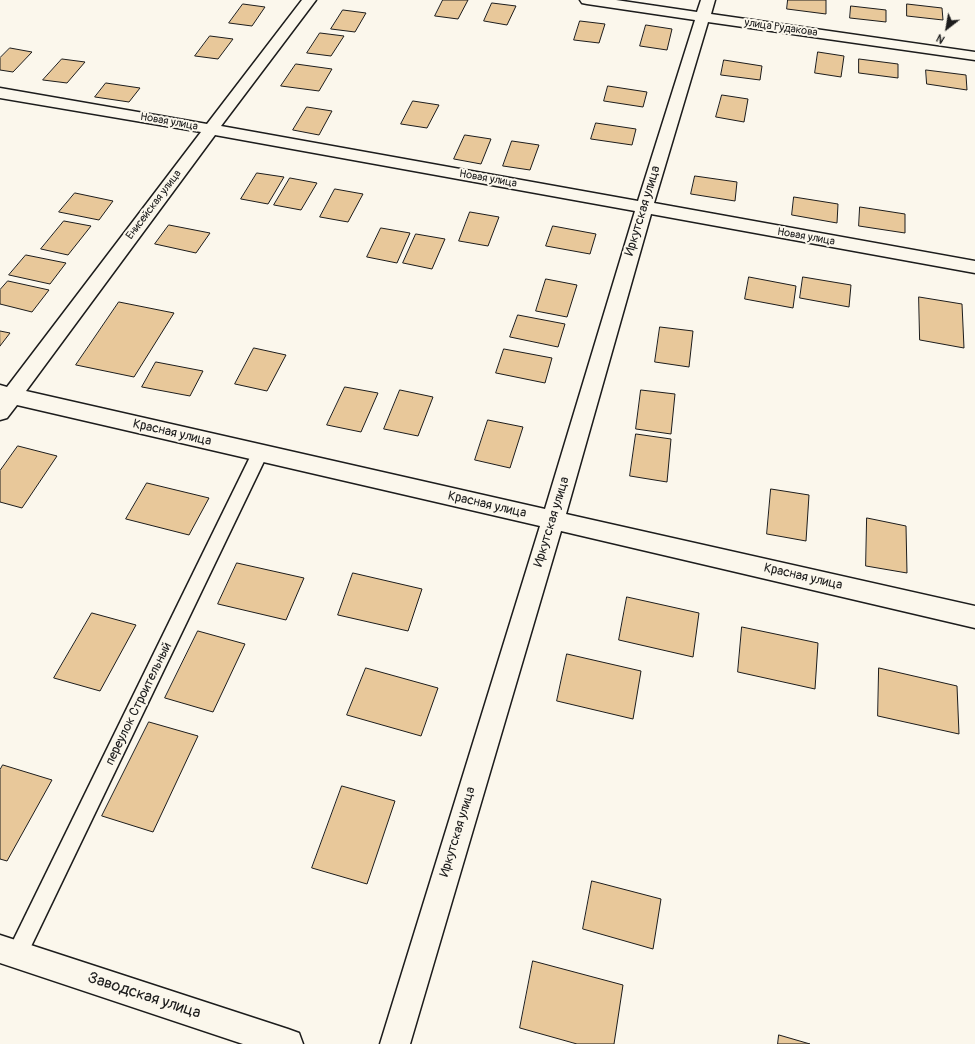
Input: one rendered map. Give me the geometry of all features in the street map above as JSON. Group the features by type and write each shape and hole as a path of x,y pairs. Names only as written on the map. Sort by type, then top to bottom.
{"street":[{"name":"Енисейская улица","path":"4,400 309,0"},
{"name":"улица Рудакова","path":"587,0 705,8 975,56"},
{"name":"Иркутская улица","path":"394,1044 553,520 644,208 705,8"},
{"name":"Новая улица","path":"0,93 211,129 975,267"},
{"name":"Красная улица","path":"4,400 260,453 975,617"},
{"name":"Заводская улица","path":"9,951 288,1044"}],"lane":[{"name":"переулок Строительный","path":"9,951 260,453"}],"building":[{"path":"443,0 468,0 458,19 435,16"},
{"path":"788,0 826,0 826,14 787,9"},
{"path":"492,3 516,6 507,25 484,21"},
{"path":"243,4 265,7 252,26 229,23"},
{"path":"907,4 942,8 943,20 907,16"},
{"path":"851,6 886,10 886,22 850,18"},
{"path":"343,10 366,13 355,32 331,29"},
{"path":"580,21 605,24 599,43 574,40"},
{"path":"646,25 672,29 667,50 640,46"},
{"path":"320,33 344,36 331,56 307,53"},
{"path":"210,36 233,39 218,59 195,56"},
{"path":"10,48 32,52 13,72 0,70 0,58"},
{"path":"818,52 844,56 841,77 815,73"},
{"path":"62,59 85,62 67,83 43,80"},
{"path":"859,59 898,64 898,78 859,73"},
{"path":"724,60 762,66 760,80 721,75"},
{"path":"296,64 332,69 319,91 281,86"},
{"path":"926,70 966,75 967,90 927,84"},
{"path":"106,83 140,88 129,102 95,97"},
{"path":"608,86 647,92 643,107 604,101"},
{"path":"722,95 748,99 744,122 716,117"},
{"path":"413,101 439,105 427,128 401,124"},
{"path":"307,107 332,111 319,135 293,130"},
{"path":"596,123 636,129 632,145 591,139"},
{"path":"465,135 491,139 481,164 454,159"},
{"path":"512,141 539,145 530,170 503,166"},
{"path":"257,173 284,177 268,204 241,199"},
{"path":"695,176 737,182 735,201 691,194"},
{"path":"290,178 317,183 301,210 274,205"},
{"path":"335,189 363,194 348,222 320,217"},
{"path":"75,193 113,201 99,220 59,212"},
{"path":"794,197 838,204 837,223 792,215"},
{"path":"860,207 905,214 905,233 859,226"},
{"path":"470,212 499,217 488,246 459,241"},
{"path":"64,221 91,226 68,255 41,249"},
{"path":"169,225 210,233 196,253 155,244"},
{"path":"553,226 596,234 590,254 546,246"},
{"path":"381,228 410,233 397,263 367,257"},
{"path":"416,234 445,239 432,269 403,263"},
{"path":"26,255 66,263 50,284 9,275"},
{"path":"749,277 796,286 793,308 745,299"},
{"path":"803,277 851,285 849,307 800,298"},
{"path":"546,279 577,285 567,317 536,311"},
{"path":"8,281 49,290 32,312 0,304 0,290"},
{"path":"919,297 962,304 964,348 920,340"},
{"path":"119,302 174,313 134,377 76,365"},
{"path":"518,315 565,324 558,347 510,337"},
{"path":"660,327 693,331 689,367 655,362"},
{"path":"0,331 10,333 0,346"},
{"path":"254,348 286,355 267,391 235,384"},
{"path":"504,349 552,358 545,383 496,373"},
{"path":"156,362 203,371 190,396 142,387"},
{"path":"345,387 378,393 361,432 327,425"},
{"path":"400,390 433,397 418,436 384,429"},
{"path":"641,390 675,394 671,434 636,429"},
{"path":"488,420 523,427 510,468 475,460"},
{"path":"636,434 671,439 667,482 630,476"},
{"path":"18,446 57,456 22,508 0,502 0,471"},
{"path":"147,483 209,498 189,535 126,519"},
{"path":"771,489 809,495 806,541 767,534"},
{"path":"867,518 906,526 907,573 866,566"},
{"path":"237,563 304,578 286,620 218,604"},
{"path":"353,573 422,589 408,631 338,615"},
{"path":"627,597 699,613 693,657 619,640"},
{"path":"92,613 136,625 100,691 54,678"},
{"path":"742,627 818,643 815,689 738,672"},
{"path":"198,631 245,644 213,712 165,698"},
{"path":"567,654 641,671 633,719 557,701"},
{"path":"366,668 438,688 421,736 347,715"},
{"path":"879,668 957,686 959,734 878,716"},
{"path":"149,722 198,736 153,832 102,816"},
{"path":"3,765 52,780 7,861 0,859 0,770"},
{"path":"342,786 395,801 367,884 312,868"},
{"path":"592,881 661,899 653,949 583,929"},
{"path":"533,961 623,985 614,1044 577,1044 520,1028"},
{"path":"779,1035 810,1044 778,1044"}]}
